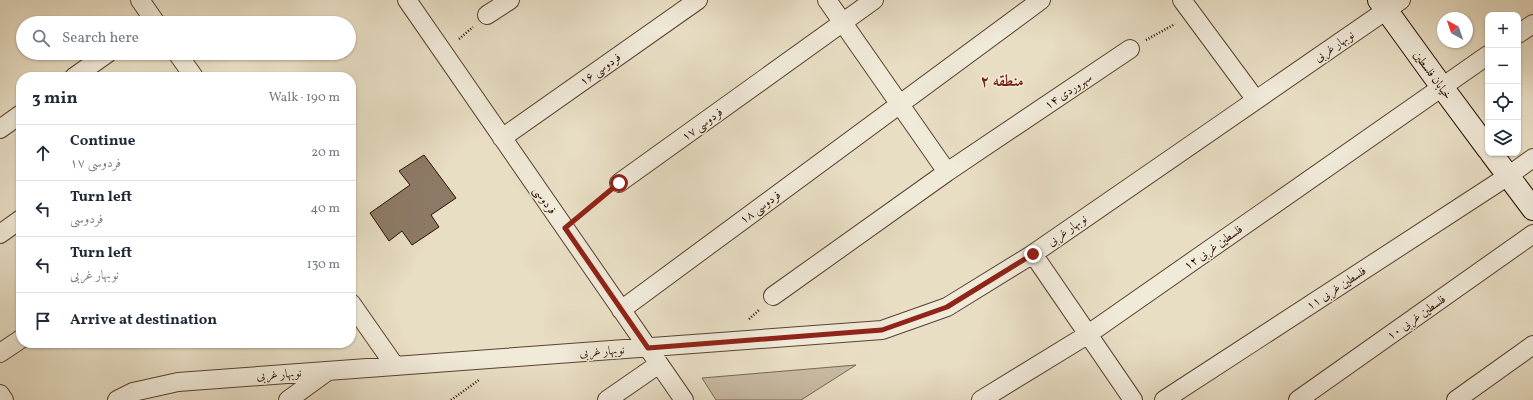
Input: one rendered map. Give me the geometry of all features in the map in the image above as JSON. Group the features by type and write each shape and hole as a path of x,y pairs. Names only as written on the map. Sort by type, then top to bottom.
{"main road":[{"name":"خیابان فلسطین","path":"1389,3 1442,87 1485,145"},
{"path":"1493,156 1533,209"}],"street":[{"path":"140,0 150,16"},
{"name":"فردوسی","path":"407,0 684,400"},
{"path":"487,15 510,0"},
{"name":"فردوسی ۱۶","path":"502,138 698,0"},
{"path":"827,0 947,172"},
{"name":"فردوسی ۱۷","path":"619,183 874,0"},
{"name":"فردوسی ۱۸","path":"621,310 1040,0"},
{"path":"1182,0 1256,100"},
{"name":"نوبهار غربی","path":"117,400 146,393 178,382 882,330 947,307 1033,254 1256,100 1389,3"},
{"path":"1521,32 1533,24"},
{"name":"سهروردی ۱۴","path":"773,296 947,172 1130,49"},
{"name":"فلسطین غربی ۱۲","path":"981,400 1087,335 1485,57"},
{"path":"81,72 98,60"},
{"path":"182,60 190,72"},
{"path":"0,129 16,118"},
{"name":"فلسطین غربی ۱۱","path":"1164,400 1508,176 1533,158"},
{"path":"0,234 16,223"},
{"name":"فلسطین غربی ۱۰","path":"1298,400 1533,234"},
{"path":"1033,254 1087,335 1133,400"},
{"path":"356,310 395,366"},
{"path":"0,353 16,342"},
{"path":"1456,400 1533,345"},
{"path":"607,400 659,364"},
{"path":"288,400 329,371"},
{"path":"0,394 4,400"}],"path":[{"path":"443,53 487,15"},
{"path":"1130,49 1192,15"},
{"path":"565,228 619,183"}],"shaded area":[{"path":"856,365 801,400 716,400 702,378"}],"building":[{"path":"424,155 456,198 431,215 439,227 412,245 402,231 389,241 370,213 410,185 399,171"}],"district":[{"name":"منطقه ۲","path":"1002,80"}],"route":[{"path":"619,183 565,228 648,348 882,330 947,307 1033,254"}]}
